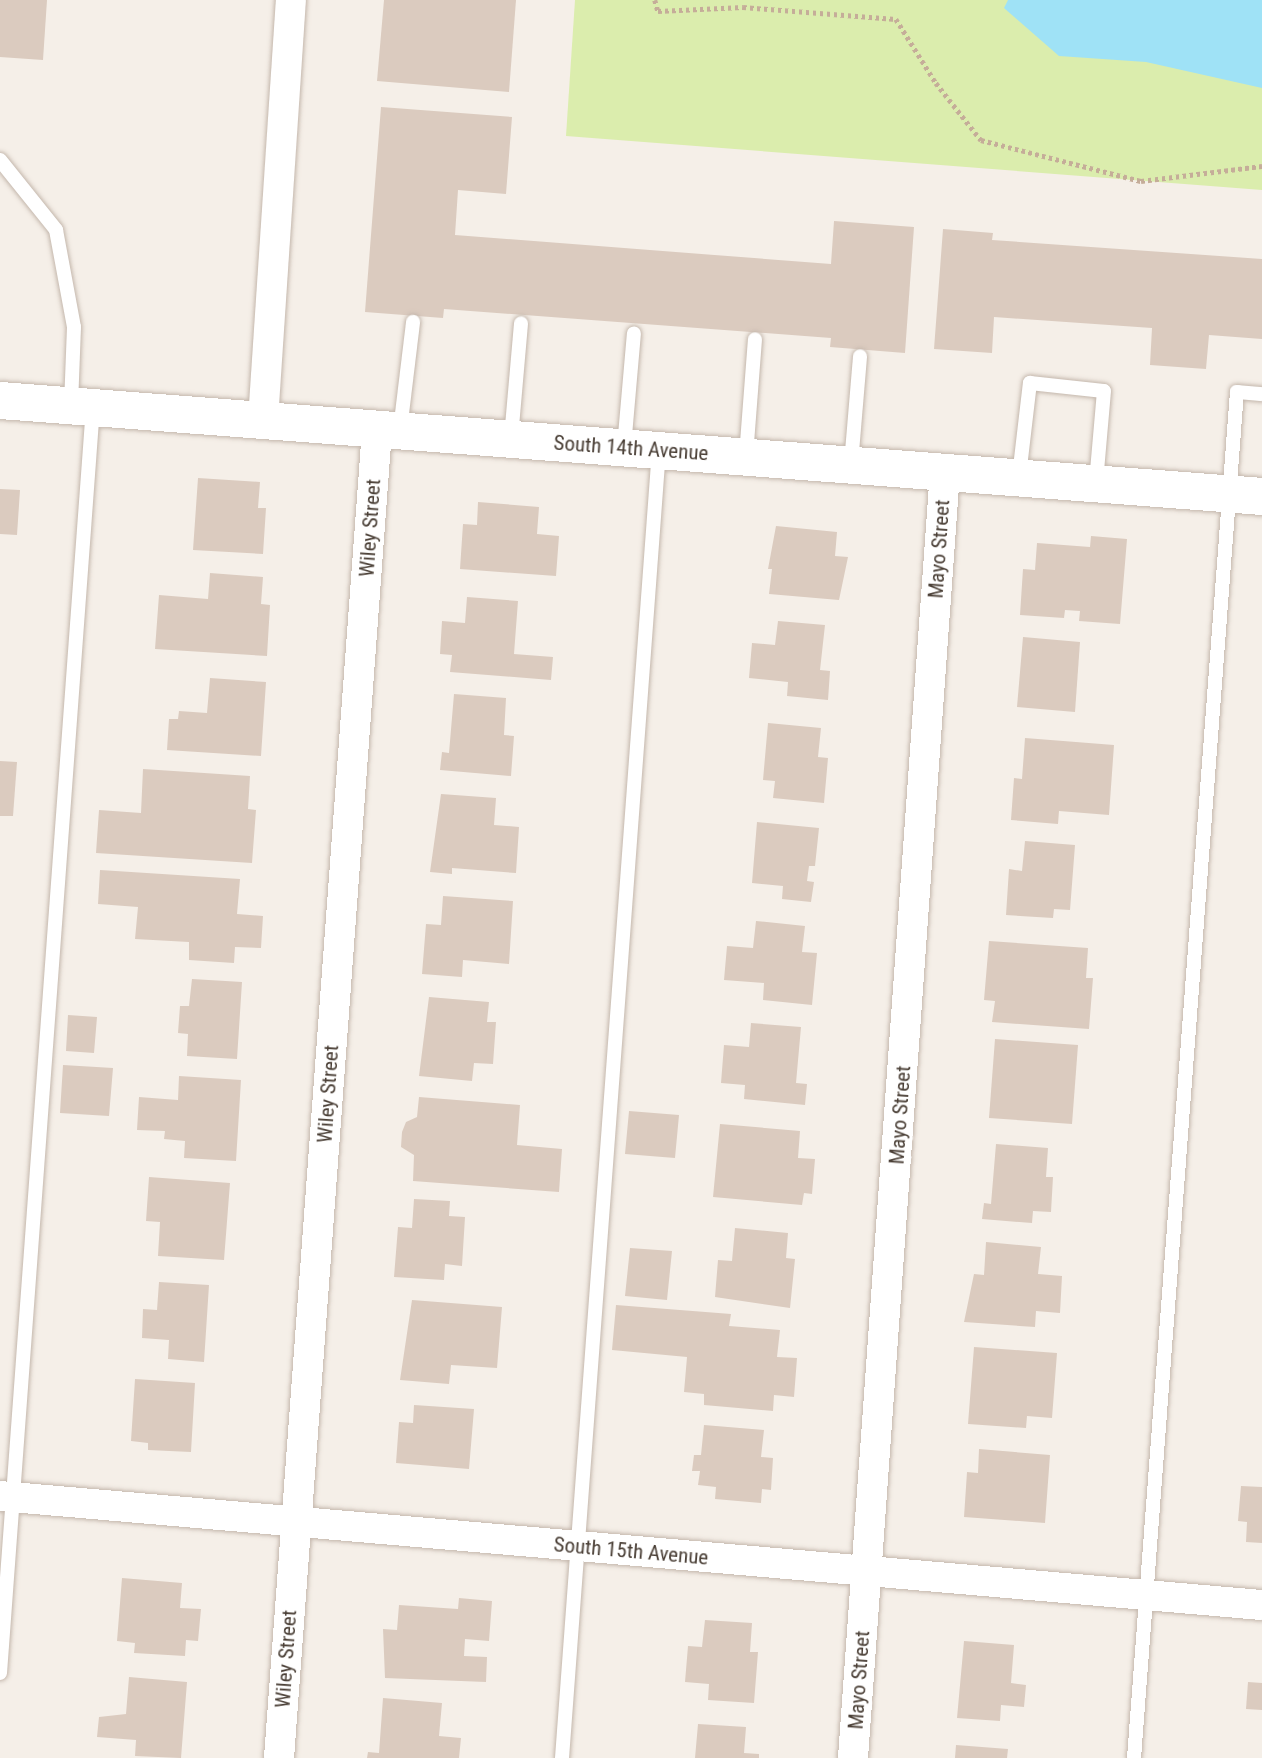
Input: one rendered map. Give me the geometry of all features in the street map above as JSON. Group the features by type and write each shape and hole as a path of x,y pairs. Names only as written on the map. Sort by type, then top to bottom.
{"street":[{"path":"263,420 291,0"},
{"name":"South 14th Avenue","path":"0,400 1245,495"},
{"name":"Wiley Street","path":"279,1758 296,1522 388,430"},
{"name":"Mayo Street","path":"853,1758 945,472"},
{"name":"South 15th Avenue","path":"7,1496 1262,1605"}],"lane":[{"path":"0,160 56,230 74,327 82,406 7,1496 0,1673"},
{"path":"388,430 413,322"},
{"path":"511,440 521,323"},
{"path":"562,1758 642,449 634,333"},
{"path":"746,457 755,339"},
{"path":"851,465 860,356"},
{"path":"1019,478 1030,383 1104,391 1096,484"},
{"path":"1134,1758 1146,1595 1245,495 1237,392 1262,394"}],"path":[{"path":"655,0 658,11 743,7 896,19 936,83 981,140 1141,181 1262,166"}],"green space":[{"path":"575,0 1262,0 1262,190 566,136"}],"water":[{"path":"1008,0 1262,0 1262,88 1146,62 1059,56 1004,8"}],"building":[{"path":"0,0 47,0 43,60 0,57"},
{"path":"384,0 516,0 509,92 377,81"},
{"path":"381,107 512,117 506,194 458,190 455,235 831,264 834,221 914,227 905,353 830,347 831,338 444,309 443,318 365,312"},
{"path":"943,229 993,233 992,240 1262,259 1262,339 1209,335 1206,369 1150,365 1152,328 994,317 992,353 934,349"},
{"path":"198,478 260,482 258,508 266,508 263,554 193,550"},
{"path":"0,489 20,490 17,535 0,534"},
{"path":"478,502 539,507 537,534 559,536 556,576 460,569 463,524 477,525"},
{"path":"776,526 837,532 835,556 848,557 839,600 769,594 772,569 768,569"},
{"path":"1091,536 1127,539 1120,624 1079,621 1080,611 1065,610 1064,618 1020,615 1023,569 1035,570 1037,543 1090,547"},
{"path":"210,573 263,577 261,604 270,605 267,656 155,649 159,595 208,599"},
{"path":"467,597 518,601 514,654 553,657 551,680 450,672 452,655 440,654 442,621 465,623"},
{"path":"778,621 825,625 820,670 830,671 828,700 787,696 788,682 749,678 752,643 775,645"},
{"path":"1023,637 1080,642 1075,712 1017,707"},
{"path":"210,678 266,682 261,756 167,750 169,719 178,719 179,711 207,713"},
{"path":"454,694 506,698 504,735 514,736 511,776 440,770 442,752 449,753"},
{"path":"768,723 821,728 818,757 828,758 824,803 773,798 775,781 763,780"},
{"path":"1025,738 1114,745 1109,815 1059,811 1058,824 1011,820 1014,778 1022,779"},
{"path":"0,761 17,762 13,816 0,816"},
{"path":"143,769 250,776 248,809 256,810 252,863 96,853 99,810 141,813"},
{"path":"441,794 496,798 494,825 519,827 516,873 452,868 452,874 430,872"},
{"path":"757,822 819,828 815,866 809,866 807,881 814,882 811,902 782,899 783,886 752,883"},
{"path":"1025,841 1075,845 1070,910 1054,909 1053,918 1006,915 1009,869 1022,871"},
{"path":"100,870 240,879 237,914 263,916 261,948 235,947 234,963 189,960 189,942 135,939 138,907 98,904"},
{"path":"443,896 513,901 509,964 463,960 462,977 422,974 426,924 441,925"},
{"path":"756,921 805,926 802,952 817,953 812,1005 763,1000 764,983 724,980 727,946 753,948"},
{"path":"989,941 1088,948 1086,978 1093,978 1089,1029 992,1022 995,1001 984,1000"},
{"path":"192,979 242,982 237,1059 187,1056 188,1034 178,1033 180,1006 189,1006"},
{"path":"429,997 489,1002 487,1022 496,1022 493,1064 474,1063 472,1081 419,1076"},
{"path":"68,1015 97,1017 94,1053 66,1051"},
{"path":"751,1023 801,1027 796,1083 807,1084 805,1105 744,1099 745,1085 721,1083 724,1045 749,1047"},
{"path":"995,1039 1078,1045 1072,1124 989,1118"},
{"path":"63,1065 113,1068 109,1116 60,1113"},
{"path":"179,1076 241,1080 236,1161 184,1158 185,1141 164,1139 165,1131 137,1130 139,1097 178,1100"},
{"path":"419,1097 520,1105 517,1145 562,1149 559,1192 413,1181 414,1155 401,1147 402,1132 406,1122 417,1117"},
{"path":"629,1111 679,1115 675,1158 625,1154"},
{"path":"720,1124 800,1131 798,1158 815,1159 812,1194 804,1193 802,1205 713,1197"},
{"path":"996,1144 1048,1148 1046,1177 1053,1177 1051,1212 1033,1211 1032,1223 982,1219 984,1203 991,1204"},
{"path":"149,1177 230,1183 224,1260 158,1256 160,1222 146,1221"},
{"path":"414,1199 450,1201 449,1216 465,1217 462,1266 445,1264 444,1280 394,1277 398,1227 412,1228"},
{"path":"735,1228 788,1233 786,1258 795,1259 790,1308 715,1297 718,1260 732,1261"},
{"path":"986,1242 1041,1247 1038,1274 1062,1276 1060,1313 1036,1311 1035,1327 964,1322 974,1274 984,1275"},
{"path":"630,1248 672,1251 667,1300 625,1296"},
{"path":"159,1282 209,1285 204,1362 168,1359 169,1340 142,1338 143,1309 157,1310"},
{"path":"412,1300 502,1307 497,1368 451,1365 449,1384 400,1380"},
{"path":"616,1305 731,1314 729,1326 780,1330 777,1357 797,1358 794,1397 774,1395 773,1411 704,1405 704,1394 684,1392 687,1357 612,1350"},
{"path":"974,1347 1057,1353 1052,1418 1027,1416 1026,1428 968,1424"},
{"path":"135,1379 195,1383 191,1452 148,1450 148,1443 131,1441"},
{"path":"414,1405 474,1409 469,1469 396,1463 399,1422 413,1423"},
{"path":"704,1425 764,1430 761,1457 773,1458 771,1490 762,1489 761,1503 715,1499 716,1487 698,1485 700,1471 692,1471 694,1455 701,1455"},
{"path":"979,1449 1050,1455 1045,1523 964,1517 967,1472 978,1473"},
{"path":"1241,1486 1262,1487 1262,1543 1246,1542 1247,1522 1238,1521"},
{"path":"122,1578 182,1583 180,1608 201,1609 198,1641 186,1640 185,1656 134,1653 135,1643 117,1641"},
{"path":"459,1598 492,1601 489,1641 465,1639 464,1656 487,1657 486,1682 385,1678 383,1629 397,1630 399,1605 458,1609"},
{"path":"705,1620 752,1623 750,1652 758,1652 754,1703 708,1700 709,1684 685,1682 688,1646 702,1647"},
{"path":"964,1641 1014,1645 1011,1683 1026,1685 1024,1707 1001,1705 1000,1721 957,1718"},
{"path":"129,1677 187,1682 181,1758 135,1756 136,1740 97,1737 99,1717 126,1714"},
{"path":"1248,1682 1262,1683 1262,1710 1246,1709"},
{"path":"383,1698 442,1703 439,1736 461,1738 459,1758 367,1758 368,1752 379,1753"},
{"path":"698,1724 746,1727 744,1753 759,1754 759,1758 695,1758"},
{"path":"956,1745 1008,1749 1007,1758 955,1758"}]}
